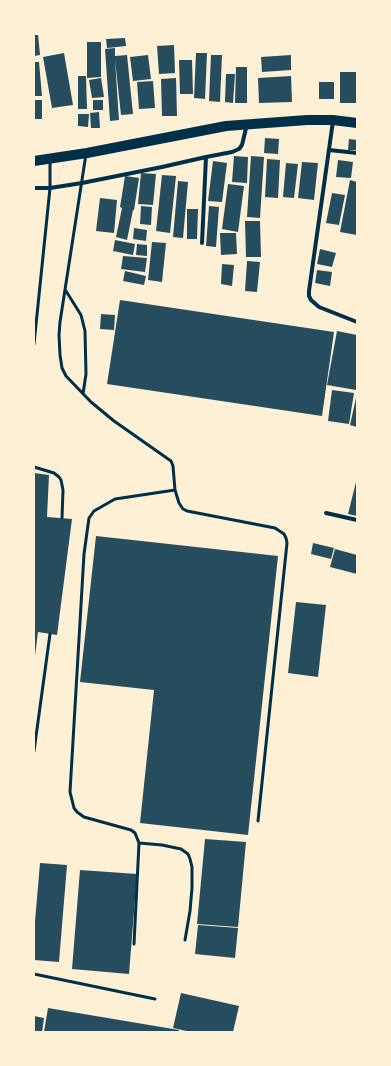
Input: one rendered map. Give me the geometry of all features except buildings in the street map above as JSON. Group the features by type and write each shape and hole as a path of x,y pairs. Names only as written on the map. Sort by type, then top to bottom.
{"main road":[{"path":"34,161 86,153 226,126 307,120 333,120 357,123"}],"street":[{"path":"333,120 309,296 311,300 319,307 357,322"},
{"path":"34,188 50,188 82,183 232,152 239,149 242,145 247,124"},
{"path":"329,150 357,153"},
{"path":"202,243 206,157"},
{"path":"326,513 357,520"}],"lane":[{"path":"86,153 59,335 62,368 66,376 91,402 114,421 171,461 173,466 175,490 183,509 275,528 284,534 286,538 287,543 258,821"},
{"path":"34,344 50,188 50,159"},
{"path":"65,290 81,315 85,331 86,374 83,394"},
{"path":"34,468 54,474 61,480 62,518"},
{"path":"134,944 139,843 135,833 131,830 84,817 74,808 70,792 84,554 89,518 94,511 114,499 175,490"},
{"path":"34,751 50,634"},
{"path":"139,843 171,846 181,849 188,854 192,867 192,888 190,912 185,940"},
{"path":"34,974 155,1000"}]}
